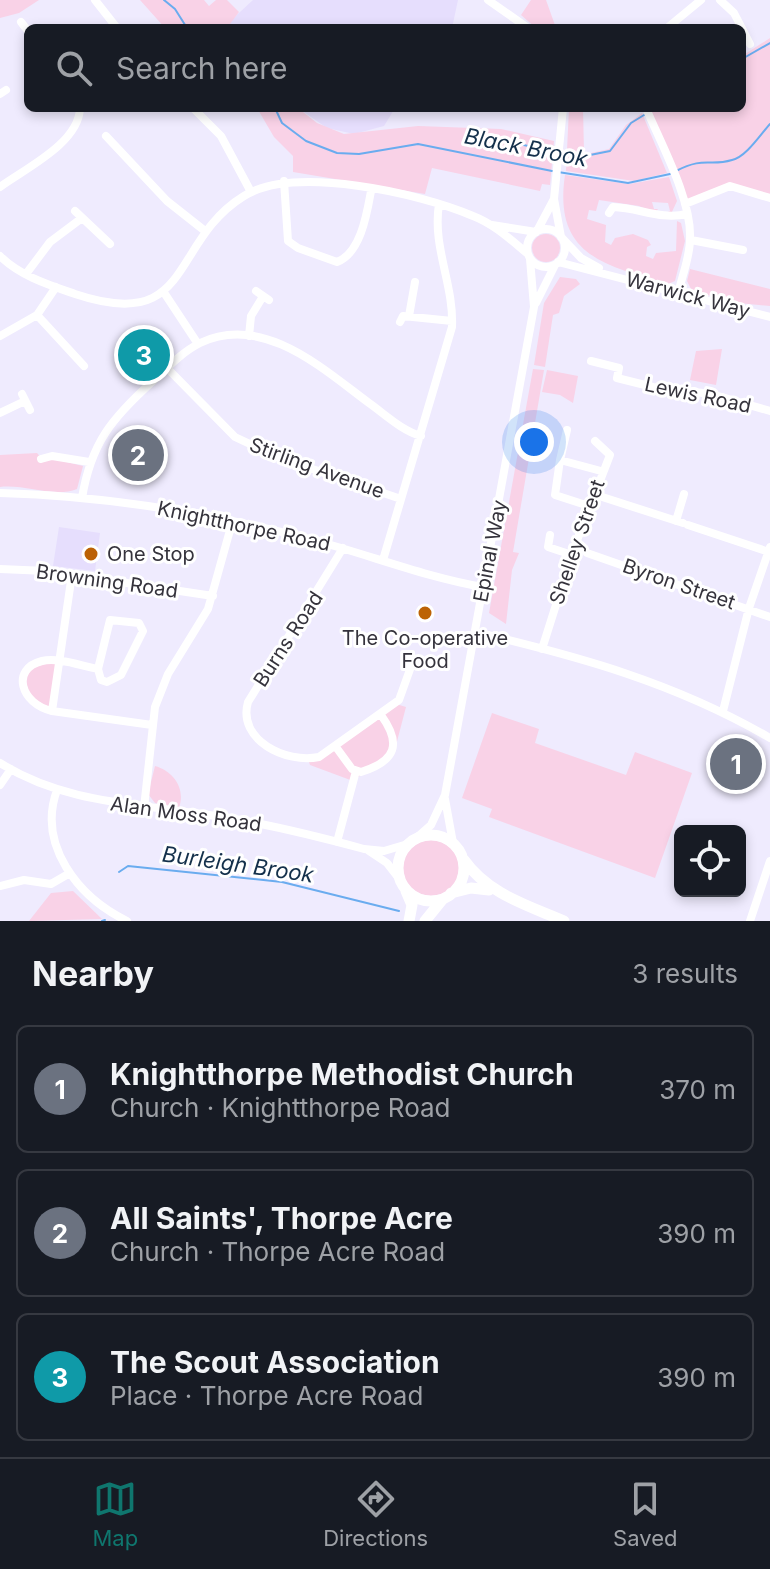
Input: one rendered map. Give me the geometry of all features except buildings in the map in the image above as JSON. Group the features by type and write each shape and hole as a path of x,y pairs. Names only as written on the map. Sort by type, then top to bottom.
{"main road":[{"path":"409,921 412,905 399,861 412,842 431,835 453,843 477,877 493,891"},
{"path":"425,921 463,878 463,858"},
{"path":"403,883 424,900 471,888 493,891 564,921"}],"street":[{"path":"95,0 114,24"},
{"path":"672,24 701,0"},
{"path":"720,0 743,24"},
{"path":"491,1 523,24"},
{"path":"21,22 24,26"},
{"path":"746,27 750,32 750,44"},
{"path":"0,187 67,138 77,124 79,112"},
{"path":"197,112 221,136 251,192"},
{"path":"491,225 539,266 557,263 564,250 554,199 563,112"},
{"path":"647,112 686,209 691,240 678,294"},
{"path":"106,136 167,201 205,231"},
{"path":"111,155 119,148"},
{"path":"284,181 288,241 298,248 337,262 352,249 362,227 371,191"},
{"path":"0,256 26,274 56,287 122,306 140,302 163,291 178,276 205,231 225,210 251,192 284,181 317,182 439,204 491,225 536,232 550,230 561,238"},
{"path":"609,213 613,207 632,207 658,217 686,209 730,186 770,198"},
{"path":"529,256 529,239 554,199"},
{"path":"383,560 452,321 451,292 438,247 439,204"},
{"path":"26,274 50,242 79,214 106,232 110,244"},
{"name":"Warwick Way","path":"561,238 581,258 606,272"},
{"path":"691,240 743,250"},
{"name":"Epinal Way","path":"412,842 431,825 445,795 534,307 529,256"},
{"name":"Warwick Way","path":"557,263 606,272 770,317"},
{"name":"Epinal Way","path":"534,307 557,263"},
{"path":"415,282 403,317 452,321"},
{"path":"0,336 37,315 56,287"},
{"path":"163,291 198,344"},
{"path":"249,336 251,316 262,296"},
{"path":"37,315 80,354 84,366"},
{"path":"82,498 95,446 131,402 198,344 218,338 249,336 277,343 309,358 402,427 421,436"},
{"name":"Lewis Road","path":"591,361 619,368 617,378 653,387 711,394 770,411"},
{"name":"Stirling Avenue","path":"167,368 235,437 280,458 401,499"},
{"path":"0,413 24,397 30,410"},
{"path":"567,430 555,495 589,506"},
{"name":"Shelley Street","path":"542,649 601,471 610,455 595,441"},
{"path":"41,459 52,456 89,462"},
{"path":"560,460 601,471"},
{"name":"Knightthorpe Road","path":"0,493 82,498 169,509 343,548 426,575 483,587"},
{"path":"593,494 768,549 749,608 723,711"},
{"path":"682,523 684,494"},
{"path":"144,808 152,725 168,674 213,596 232,523"},
{"path":"550,535 548,547 572,555"},
{"name":"Burns Road","path":"343,548 248,702 245,716 252,735 274,749 308,759 336,747 403,695 415,665"},
{"name":"Byron Street","path":"587,553 770,617"},
{"name":"Browning Road","path":"0,569 72,574 213,596"},
{"path":"52,711 72,574"},
{"path":"115,619 143,626 117,679 101,680 98,669 106,623 115,619"},
{"path":"475,632 624,670 723,711 770,738"},
{"path":"98,669 57,661 36,663 25,676 23,685 31,704 52,711 152,725"},
{"path":"356,771 371,769 395,749 394,733 381,715"},
{"path":"336,747 356,771"},
{"name":"Alan Moss Road","path":"0,763 57,790 103,803 196,813 364,849 384,851 412,842"},
{"path":"0,785 11,769"},
{"path":"337,842 356,771"},
{"path":"57,790 50,814 51,834 70,873 93,899 127,921"},
{"name":"Epinal Way","path":"445,795 453,843"},
{"name":"Alan Moss Road","path":"364,849 387,863 403,883"},
{"path":"750,921 770,861"},
{"path":"0,886 24,880 51,884 70,873"}],"shaded area":[{"path":"0,0 39,0 19,13 0,18"},
{"path":"140,0 204,0 209,6 216,0 227,0 239,12 230,24 161,24"},
{"path":"253,0 458,0 453,24 227,24"},
{"path":"531,0 546,0 555,24 531,24 521,15"},
{"path":"770,38 770,198 730,186 685,204 648,112 746,112 746,53"},
{"path":"259,112 303,112 317,123 344,134 418,126 501,129 554,141 550,185 542,184 540,191 432,168 425,194 293,172 293,156 274,137"},
{"path":"304,112 393,112 384,126 354,134 327,128"},
{"path":"569,112 583,112 584,152 569,153 582,155 609,149 626,125 642,113 667,173 634,181 566,171"},
{"path":"565,175 629,184 669,177 677,201 671,214 663,214 670,211 668,203 652,202 654,209 658,209 655,213 639,206 599,200 596,211 589,210 587,219 606,225 605,242 611,245 615,238 633,234 648,240 651,245 647,247 646,256 653,259 656,253 676,251 677,221 681,223 685,241 675,281 668,284 624,270 588,253 567,224 563,202"},
{"path":"546,234 556,238 560,248 556,258 546,262 536,258 532,248 536,238"},
{"path":"690,269 770,289 770,306 738,303 692,291 687,281"},
{"path":"560,277 576,279 580,284 564,296 559,313 553,315 545,367 534,365 544,303"},
{"path":"722,349 716,385 690,380 696,351"},
{"path":"533,369 544,370 513,552 519,553 512,570 506,624 489,613"},
{"path":"547,370 578,376 573,403 560,395 542,392"},
{"path":"37,453 44,461 50,458 83,466 77,489 49,492 0,487 0,455"},
{"path":"59,527 100,533 95,571 53,566"},
{"path":"57,661 52,711 31,704 25,676 30,668"},
{"path":"396,704 406,707 395,749 353,781 310,765 308,759 319,757"},
{"path":"492,713 539,729 535,743 626,775 635,752 692,773 655,878 489,817 492,809 462,798"},
{"path":"155,766 176,781 181,794 179,808 155,803 148,794"},
{"path":"431,840 451,848 459,868 451,888 431,896 411,888 403,868 411,848"},
{"path":"73,891 102,919 29,921 51,893"}],"waterway":[{"name":"Black Brook","path":"164,0 175,9 184,24"},
{"name":"Black Brook","path":"746,57 770,43"},
{"name":"Black Brook","path":"277,112 282,123 306,141 337,153 359,154 418,144 552,171"},
{"name":"Black Brook","path":"560,152 580,157 610,151 631,123 644,115"},
{"name":"Black Brook","path":"676,171 694,164 737,158 770,124"},
{"name":"Black Brook","path":"477,136 554,151"},
{"name":"Black Brook","path":"558,172 628,183 670,174"},
{"name":"Burleigh Brook","path":"119,872 128,866 282,882 399,911"}],"place":[{"name":"The Scout Association","path":"144,355"},
{"name":"All Saints', Thorpe Acre","path":"138,455"},
{"name":"One Stop","path":"91,554"},
{"name":"The Co-operative Food","path":"425,613"},
{"name":"Knightthorpe Methodist Church","path":"736,764"}]}
